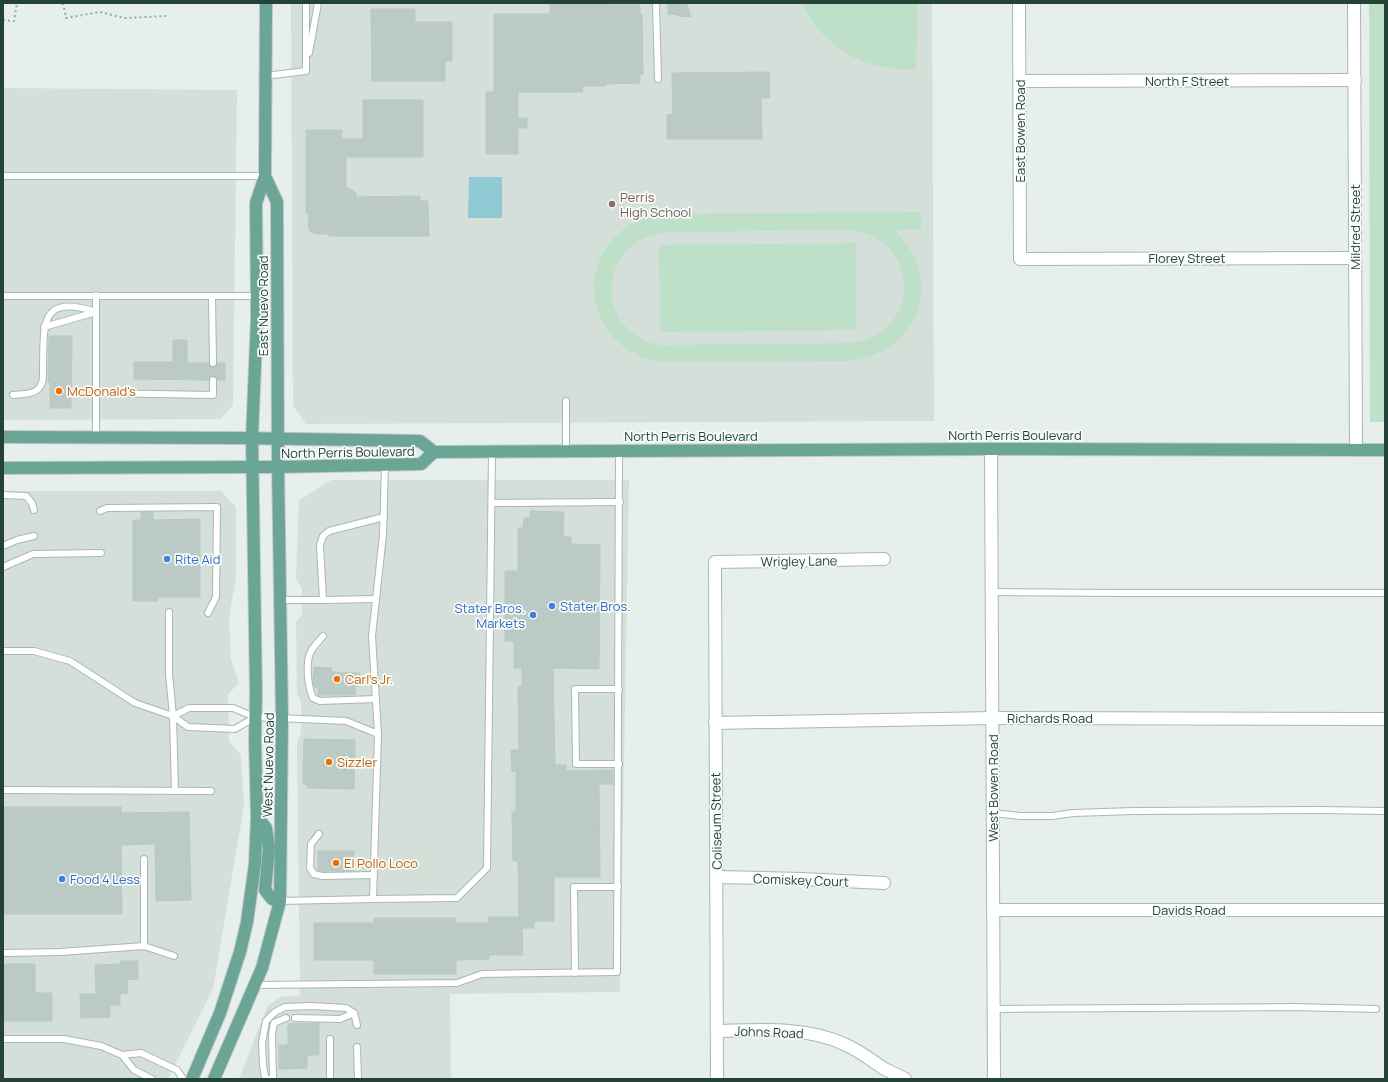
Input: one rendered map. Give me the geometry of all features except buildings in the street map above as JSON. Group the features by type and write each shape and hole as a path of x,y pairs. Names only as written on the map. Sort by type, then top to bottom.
{"main road":[{"name":"East Nuevo Road","path":"253,467 252,438 257,296 256,203 265,176 266,3"},
{"name":"East Nuevo Road","path":"265,176 276,202 278,439"},
{"name":"North Perris Boulevard","path":"3,437 252,438 420,441 434,452 991,449 1385,450"},
{"name":"West Nuevo Road","path":"214,1079 262,968 280,901 282,718 278,439"},
{"name":"North Perris Boulevard","path":"3,468 278,467 421,464 434,452"},
{"name":"West Nuevo Road","path":"192,1079 220,1013 240,952 251,897 255,864 257,817 253,467"},
{"path":"257,817 266,828 268,848 264,890 272,899 280,901"}],"street":[{"name":"East Bowen Road","path":"1019,3 1020,259"},
{"name":"Mildred Street","path":"1354,3 1356,450"},
{"name":"North F Street","path":"1020,81 1355,80"},
{"name":"Florey Street","path":"1020,259 1355,258"},
{"name":"West Bowen Road","path":"991,449 993,592 994,1079"},
{"name":"Wrigley Lane","path":"715,562 884,559"},
{"name":"Coliseum Street","path":"715,562 717,1079"},
{"name":"Richards Road","path":"715,723 993,718 1385,719"},
{"name":"Comiskey Court","path":"717,877 884,883"},
{"name":"Davids Road","path":"994,910 1385,910"},
{"name":"Johns Road","path":"717,1031 769,1030 802,1032 816,1035 844,1043 905,1079"}],"lane":[{"path":"306,3 306,71"},
{"path":"306,71 318,3"},
{"path":"656,3 658,79"},
{"path":"265,76 306,71"},
{"path":"3,176 265,176"},
{"path":"96,295 96,437"},
{"path":"3,296 257,296"},
{"path":"212,296 213,363"},
{"path":"13,395 27,394 37,391 43,382 44,327 48,315 60,307 79,307 96,312"},
{"path":"44,327 96,312"},
{"path":"96,393 213,395 213,380"},
{"path":"566,401 566,451"},
{"path":"255,985 457,983 482,974 617,972 620,450"},
{"path":"280,901 457,898 487,868 492,452"},
{"path":"373,899 378,734 372,636 384,517 385,465"},
{"path":"3,495 26,496 32,503 34,510"},
{"path":"492,503 620,502"},
{"path":"100,511 107,508 217,507 216,597 208,613"},
{"path":"323,600 320,545 323,536 329,531 384,517"},
{"path":"3,546 34,536"},
{"path":"3,567 33,554 101,553"},
{"path":"993,592 1385,593"},
{"path":"280,600 376,599"},
{"path":"169,612 169,674 173,716 175,791"},
{"path":"323,636 311,651 308,662 309,689 313,698 320,701 376,699"},
{"path":"3,651 34,651 70,661 135,703 173,716 188,727 235,729 255,717"},
{"path":"619,689 575,689 576,764 619,764"},
{"path":"173,716 189,708 233,708 255,717 346,721 378,734"},
{"path":"3,790 211,791"},
{"path":"993,813 1020,816 1052,816 1073,813 1134,811 1385,811"},
{"path":"319,834 311,844 310,868 314,874 322,876 374,875"},
{"path":"144,859 144,946"},
{"path":"575,973 574,887 618,887"},
{"path":"3,953 60,952 144,946 174,956"},
{"path":"268,1079 265,1077 263,1065 262,1043 266,1021 275,1012 285,1007 312,1006 346,1008 354,1013 357,1025"},
{"path":"994,1009 1254,1007 1376,1009"},
{"path":"295,1018 340,1019 354,1013"},
{"path":"272,1079 272,1034 274,1023 278,1020 286,1018"},
{"path":"3,1039 64,1039 101,1046 122,1055 134,1070 152,1079"},
{"path":"330,1039 330,1079"},
{"path":"357,1047 358,1079"},
{"path":"122,1055 140,1053 177,1070 183,1079"}],"path":[{"path":"3,20 14,21 17,3"},
{"path":"62,3 66,18 100,12 124,18 166,16"}],"shaded area":[{"name":"Perris High School","path":"291,3 932,3 934,421 306,424 293,406"},
{"path":"3,88 237,90 233,405 220,419 3,420"},
{"path":"331,480 629,480 620,992 450,994 451,1079 239,1079 268,1005 281,997 300,995 297,741 301,734 301,702 297,693 296,622 302,614 302,588 296,579 299,500"},
{"path":"3,491 221,491 236,507 236,577 229,619 231,659 239,683 228,694 229,741 241,755 244,806 213,989 168,1079 3,1079"}],"green space":[{"path":"802,3 918,3 916,70 873,65 849,55 835,45 819,30 810,18"},
{"path":"1369,3 1385,3 1385,422 1370,422"},
{"path":"921,212 921,229 895,230 911,250 919,271 921,292 917,312 908,330 892,345 872,355 848,361 657,362 628,350 608,331 597,308 594,283 600,259 614,237 637,222 667,214","holes":["847,230 872,236 889,249 900,266 904,286 900,306 890,324 873,337 848,343 659,345 637,336 622,321 613,304 612,285 616,266 627,250 644,238 667,232"]},
{"path":"856,243 856,330 660,332 659,245"}],"water":[{"path":"469,177 502,177 502,218 468,218"}],"place":[{"name":"Perris High School","path":"612,204"},
{"name":"McDonald's","path":"59,391"},
{"name":"Rite Aid","path":"167,559"},
{"name":"Stater Bros.","path":"552,606"},
{"name":"Stater Bros. Markets","path":"533,615"},
{"name":"Carl's Jr.","path":"337,679"},
{"name":"Sizzler","path":"329,762"},
{"name":"El Pollo Loco","path":"336,863"},
{"name":"Food 4 Less","path":"62,879"}]}
